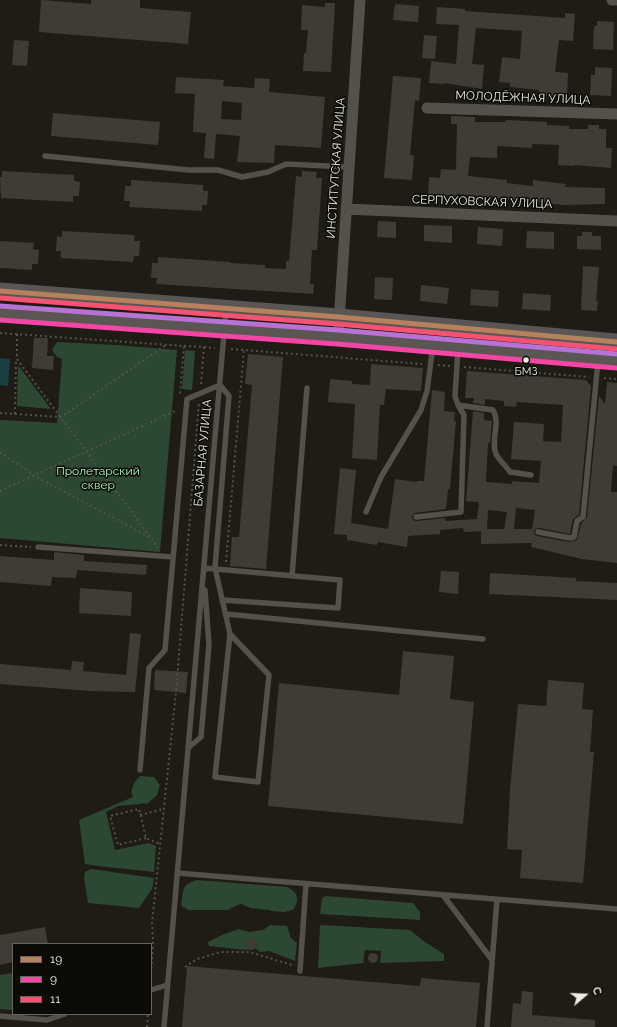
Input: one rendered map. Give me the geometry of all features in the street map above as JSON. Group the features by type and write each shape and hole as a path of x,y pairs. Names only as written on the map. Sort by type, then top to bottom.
{"main road":[{"path":"0,291 339,317 617,342"},
{"path":"0,313 338,337 617,361"}],"street":[{"name":"ИНСТИТУТСКАЯ УЛИЦА","path":"338,337 360,0"},
{"path":"612,0 617,0"},
{"name":"МОЛОДЁЖНАЯ УЛИЦА","path":"428,108 617,114"},
{"name":"СЕРПУХОВСКАЯ УЛИЦА","path":"346,209 617,221"}],"lane":[{"path":"45,156 189,170 218,170 242,177 268,172 286,164 349,167"},
{"name":"БАЗАРНАЯ УЛИЦА","path":"164,1027 224,348 226,308"},
{"path":"366,512 381,477 421,410 427,391 433,345"},
{"path":"416,517 461,512 464,415 454,396 458,347"},
{"path":"538,532 570,538 574,537 576,521 584,517 598,360"},
{"path":"140,770 149,668 165,650 187,399 220,384 229,396 215,569 230,634 215,777 258,782 269,675 230,634"},
{"path":"292,576 307,388"},
{"path":"458,406 493,410 496,416 494,442 496,454 510,472 531,475"},
{"path":"38,547 173,557"},
{"path":"188,748 201,737 209,645 204,568 340,580 338,608 222,600"},
{"path":"226,614 484,639"},
{"path":"177,873 617,909"},
{"path":"298,969 306,884"},
{"path":"443,895 492,960"},
{"path":"487,1027 497,899"},
{"path":"152,990 168,985"},
{"path":"0,1016 47,1020 61,1015"}],"path":[{"path":"0,333 224,348 617,379"},
{"path":"15,414 17,334"},
{"path":"0,413 61,417 166,344"},
{"path":"180,396 184,346"},
{"path":"200,393 204,347"},
{"path":"225,570 244,350"},
{"path":"16,359 165,557"},
{"path":"0,491 200,400 176,692 152,923 152,958"},
{"path":"0,452 34,476 151,538"},
{"path":"0,544 38,547"},
{"path":"146,838 139,809 110,816 118,845 146,838 160,844"},
{"path":"140,815 163,809"},
{"path":"185,967 197,959 221,952 250,952 298,969"},
{"path":"147,1027 148,1015"}],"green space":[{"name":"Пролетарский сквер","path":"57,342 177,350 160,552 0,538 0,420 57,423 62,359 57,357 52,350"},
{"path":"185,350 195,351 192,390 182,389"},
{"path":"18,365 51,409 17,406"},
{"path":"140,776 154,777 160,785 157,795 147,804 142,803 118,806 106,812 115,850 149,843 156,846 154,872 85,864 79,820 133,797 133,786"},
{"path":"91,869 154,878 152,889 139,908 88,903 84,877 85,872"},
{"path":"197,880 287,887 296,894 297,903 293,910 284,912 251,908 241,904 228,910 189,910 181,906 183,892 185,886"},
{"path":"326,896 413,903 420,912 420,920 320,914 322,898"},
{"path":"270,925 287,926 291,938 297,943 295,961 269,951 260,952 255,948 246,950 209,946 208,942 239,929 249,932 263,930"},
{"path":"320,925 410,930 444,954 444,961 380,963 381,951 365,950 363,963 318,968"},
{"path":"12,973 12,1010 0,1009 0,975"}],"water":[{"path":"0,358 10,359 8,386 0,385"}],"building":[{"path":"41,0 91,4 91,0 140,0 140,8 191,12 188,44 39,32"},
{"path":"325,3 335,3 331,72 303,71 308,30 301,30 302,5 325,7"},
{"path":"395,4 419,6 418,22 393,20"},
{"path":"437,7 465,9 465,11 565,18 565,13 575,14 573,41 559,40 555,72 568,73 567,97 539,95 539,90 510,87 510,83 499,82 502,57 520,59 522,31 476,28 472,64 484,65 482,89 444,83 429,83 431,61 456,64 459,25 436,24"},
{"path":"597,21 614,22 613,50 593,49 594,26 597,26"},
{"path":"424,35 437,36 435,59 422,58"},
{"path":"14,40 29,41 27,66 12,65"},
{"path":"595,67 612,68 611,96 590,95 591,75 595,75"},
{"path":"393,76 421,78 419,101 415,100 410,155 414,155 412,180 384,178"},
{"path":"176,77 224,80 223,86 254,88 255,78 270,79 269,92 325,97 321,148 275,145 274,163 237,162 240,136 216,134 214,159 204,158 206,133 193,132 195,94 175,93","holes":["222,101 242,103 241,120 221,119"]},
{"path":"53,113 160,122 158,145 51,136"},
{"path":"451,116 475,117 475,122 506,122 506,120 547,122 547,125 569,126 569,129 588,129 588,125 599,125 599,129 606,129 606,148 612,148 611,168 558,165 559,145 532,144 532,148 497,146 497,158 470,157 468,176 507,180 507,183 533,186 533,180 566,184 565,187 605,188 605,204 564,205 456,194 455,196 428,194 429,177 440,178 441,169 456,170 457,124 451,124"},
{"path":"2,171 74,175 74,181 80,182 79,196 73,196 73,202 1,198 0,177 2,177"},
{"path":"302,171 317,172 316,178 322,178 317,250 312,250 310,284 314,284 313,294 156,284 157,278 151,278 152,263 158,263 158,257 265,265 265,268 286,269 286,261 289,261 296,176 302,177"},
{"path":"131,180 203,185 203,191 208,191 207,205 202,205 202,211 129,207 130,201 124,201 125,186 131,186"},
{"path":"378,221 396,222 396,238 377,237"},
{"path":"424,225 452,226 452,243 424,241"},
{"path":"478,227 503,229 502,246 477,244"},
{"path":"62,231 135,235 134,241 140,241 139,256 134,256 133,262 61,258 61,251 56,251 57,236 62,237"},
{"path":"527,231 554,232 554,249 526,248"},
{"path":"582,232 592,232 592,236 601,236 601,250 577,249 577,236 582,236"},
{"path":"0,241 34,243 33,249 39,250 38,264 32,264 32,270 0,268"},
{"path":"583,266 599,267 596,301 598,301 597,311 581,310"},
{"path":"375,277 393,278 392,300 374,299"},
{"path":"421,285 449,288 447,304 420,301"},
{"path":"471,289 499,291 498,307 470,305"},
{"path":"523,293 551,295 550,311 522,309"},
{"path":"34,338 48,338 47,356 54,356 53,370 32,368"},
{"path":"248,354 283,357 266,569 230,566 232,537 239,537 252,385 245,384"},
{"path":"371,364 423,368 421,391 386,389 384,405 380,405 377,460 352,458 355,404 328,402 330,379 352,381 352,384 370,385"},
{"path":"467,371 586,380 591,386 579,515 573,519 570,534 539,528 535,529 534,532 537,536 569,542 577,540 581,524 587,517 599,396 605,404 607,382 617,383 617,466 613,465 611,492 617,492 617,563 582,559 531,547 532,543 481,544 481,531 464,532 463,528 440,530 440,534 408,536 407,547 378,542 377,545 347,540 347,535 334,534 340,468 356,470 351,523 388,529 395,479 417,482 424,481 432,390 445,392 444,411 455,412 454,421 456,421 450,489 448,489 446,509 415,513 412,516 413,520 445,518 445,521 477,519 479,502 466,501 473,411 484,413 484,420 492,421 490,443 488,443 486,482 512,484 512,481 539,483 541,461 511,459 514,422 544,424 543,441 561,442 563,405 517,402 516,407 504,406 504,401 485,399 485,405 473,403 474,398 465,398","holes":["516,508 535,510 532,529 514,529","488,510 507,512 504,529 487,529"]},
{"path":"54,552 84,555 84,561 147,565 146,575 77,570 76,578 52,577 51,586 0,582 0,556 54,560"},
{"path":"441,571 459,572 458,594 439,592"},
{"path":"490,573 576,578 576,581 617,583 617,600 489,594"},
{"path":"80,588 132,592 131,616 79,613"},
{"path":"130,633 141,634 135,692 90,691 0,684 0,664 71,670 72,661 84,662 83,671 126,675"},
{"path":"403,651 454,656 450,699 474,702 463,824 268,806 279,683 399,695"},
{"path":"155,670 188,672 186,693 154,690"},
{"path":"548,680 584,683 582,709 593,710 590,752 594,752 583,883 520,878 522,850 507,849 510,789 518,704 546,706"},
{"path":"45,927 48,943 12,943 12,962 0,965 0,935"},
{"path":"249,938 253,938 257,944 253,950 249,950 245,946 245,942"},
{"path":"371,953 375,953 377,954 377,962 371,963 368,960 368,956"},
{"path":"187,966 420,986 421,978 480,983 476,1027 182,1027"},
{"path":"522,991 533,992 532,1015 595,1020 595,1027 511,1027 513,1003 521,1004"}],"transit line":[{"name":"19","path":"0,291 339,317 617,342"},
{"name":"11","path":"0,298 338,324 616,349"},
{"path":"0,306 338,330 617,354"},
{"name":"9","path":"0,320 337,344 616,368"}],"place":[{"name":"БМЗ","path":"526,360"}]}
